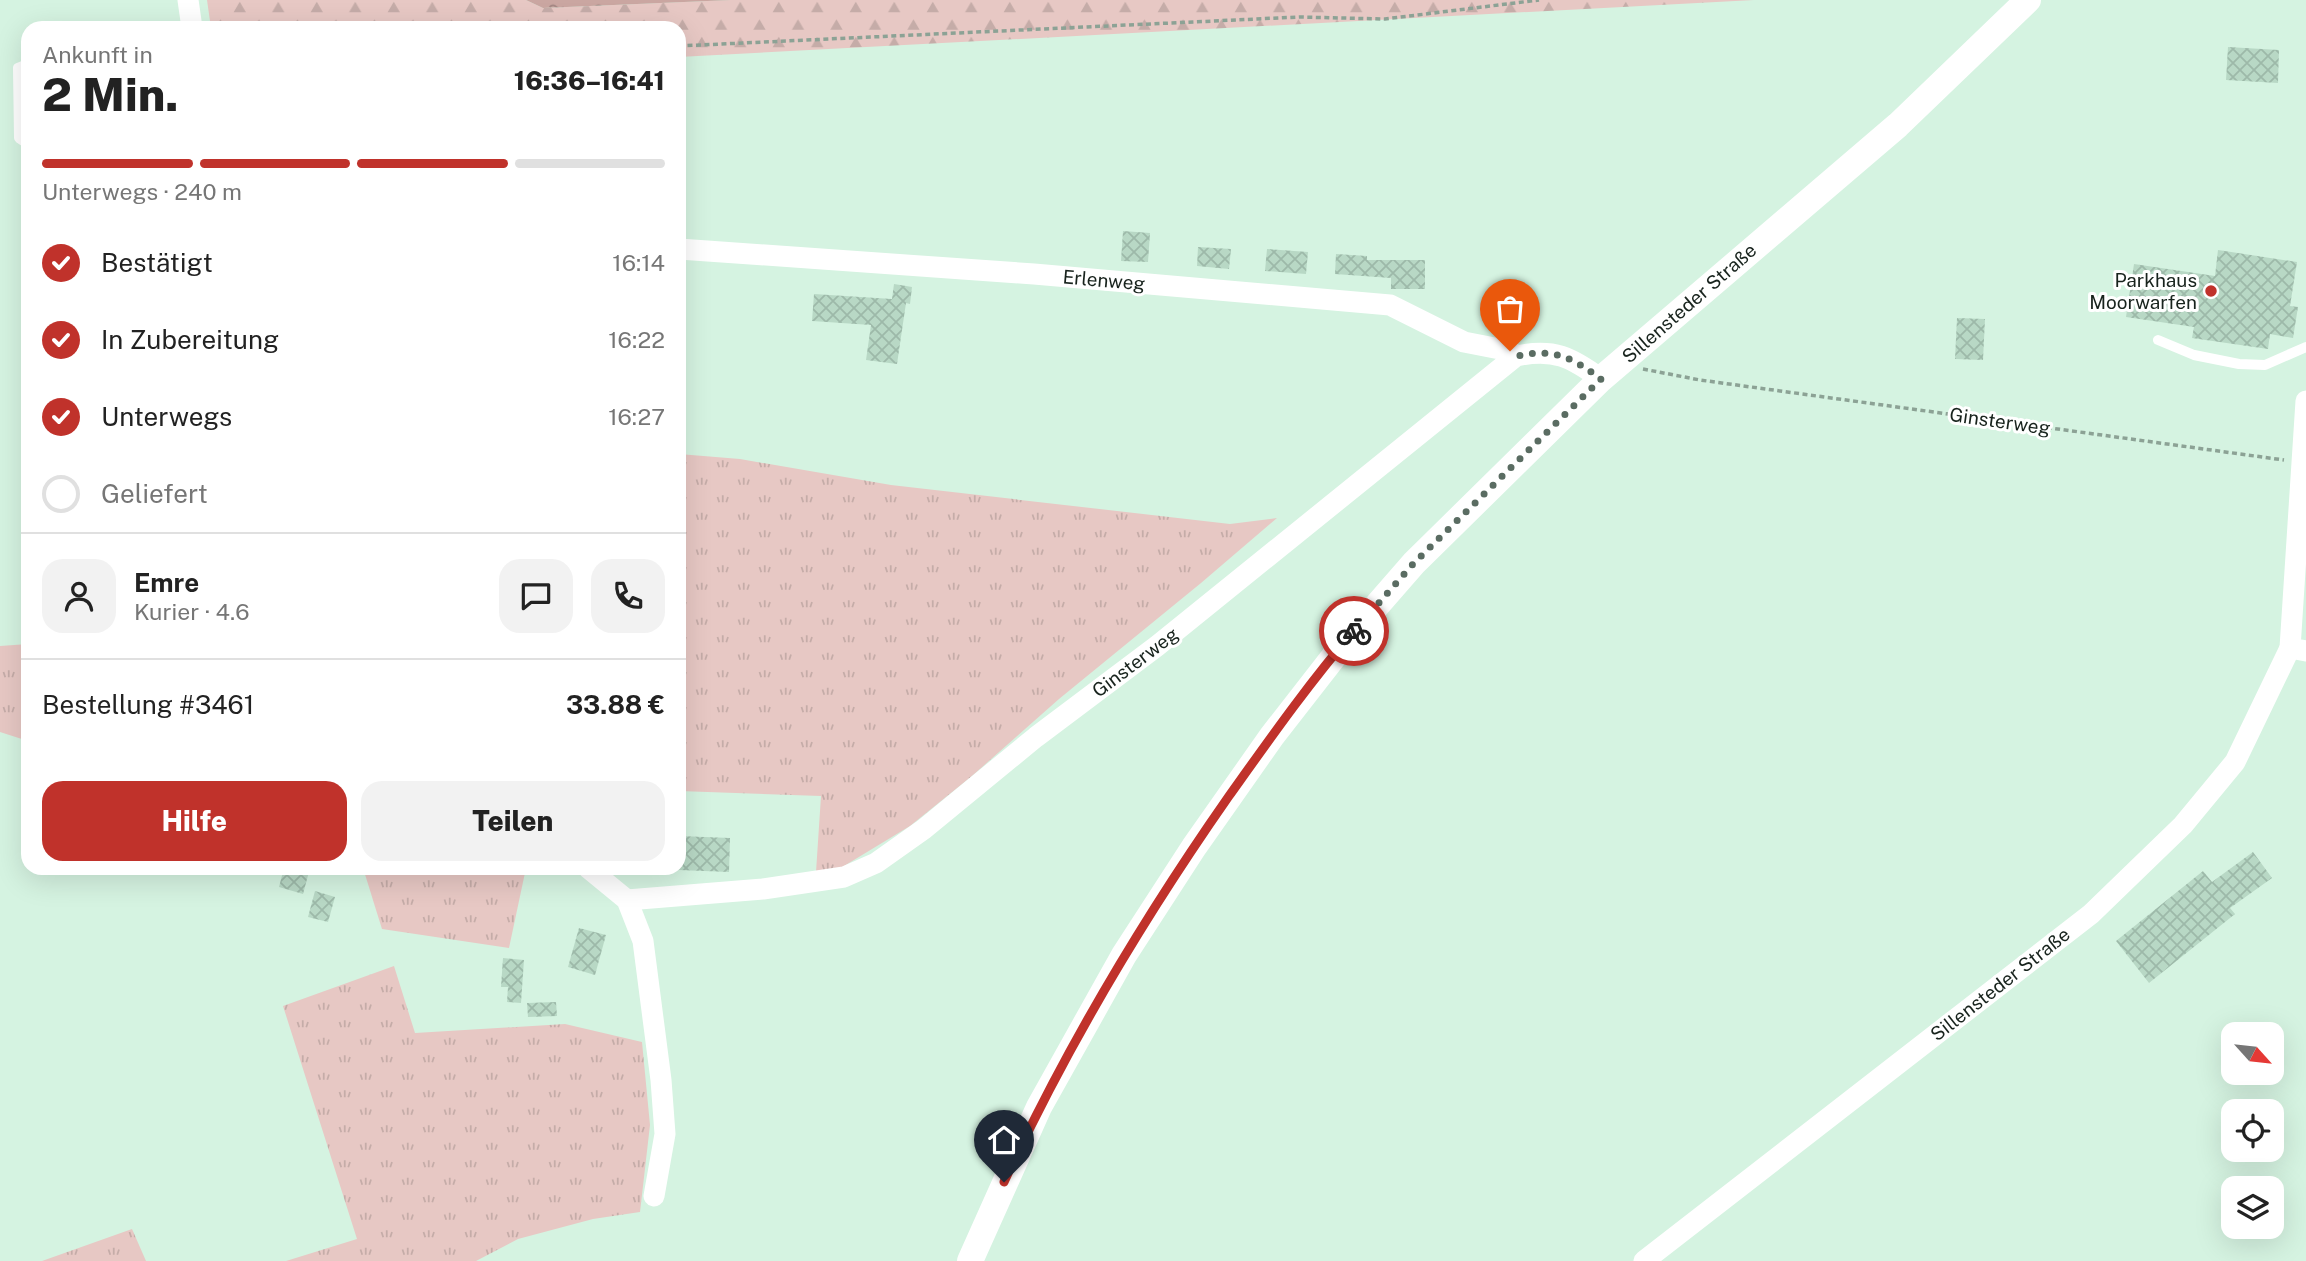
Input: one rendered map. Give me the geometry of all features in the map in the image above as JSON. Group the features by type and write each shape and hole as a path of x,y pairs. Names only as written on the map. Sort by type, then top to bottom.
{"street":[{"path":"188,0 191,21"},
{"name":"Sillensteder Straße","path":"970,1261 1039,1107 1124,955 1194,847 1272,736 1346,641 1414,563 1601,379 1898,125 2028,0"},
{"name":"Erlenweg","path":"686,249 1034,274 1391,304 1464,342 1510,351 1517,356"},
{"path":"1517,356 1555,353 1576,361 1601,379"},
{"name":"Ginsterweg","path":"627,900 763,890 844,877 876,863 924,829 1036,737 1168,637 1517,356"},
{"name":"Sillensteder Straße","path":"1644,1261 2091,914 2183,825 2235,762 2298,650 2301,462 2306,401"},
{"path":"597,875 627,900 642,941 661,1080 665,1134 654,1196"}],"lane":[{"path":"21,67 18,68 21,139"},
{"path":"2158,340 2194,355 2239,364 2265,365 2306,347"}],"path":[{"path":"686,46 1299,17 1385,19 1539,0"},
{"name":"Ginsterweg","path":"1636,368 1700,380 2301,462"}],"green space":[{"path":"207,0 526,0 543,8 731,0 1754,0 686,57 686,21 210,21"},
{"path":"686,455 740,459 891,485 1230,524 1277,518 910,826 839,869 816,872 821,796 686,791"},
{"path":"21,644 21,739 0,732 0,646"},
{"path":"365,875 525,875 509,948 382,929"},
{"path":"394,966 415,1033 565,1024 642,1042 650,1125 640,1212 593,1219 518,1239 476,1261 286,1261 357,1239 283,1006"},
{"path":"132,1229 146,1261 42,1261"}],"water":[{"path":"526,0 731,0 543,8"}],"building":[{"path":"2228,47 2279,50 2278,83 2226,80"},
{"path":"1123,231 1150,233 1148,262 1121,261"},
{"path":"1198,247 1231,249 1229,269 1197,266"},
{"path":"1267,249 1308,252 1306,274 1265,271"},
{"name":"Parkhaus Moorwarfen","path":"2218,250 2297,262 2290,306 2298,307 2293,338 2270,334 2268,349 2192,338 2194,327 2126,317 2134,264 2215,276"},
{"path":"1336,254 1367,256 1367,260 1425,260 1425,289 1391,289 1391,278 1335,274"},
{"path":"894,284 912,287 910,304 906,303 897,364 866,360 871,325 812,321 814,294 892,299"},
{"path":"1957,318 1985,319 1983,360 1955,359"},
{"path":"686,836 730,838 729,872 686,870"},
{"path":"2253,852 2272,878 2230,908 2235,914 2149,983 2116,941 2203,871 2212,882"},
{"path":"282,875 308,875 303,894 279,887"},
{"path":"315,891 335,897 328,922 308,917"},
{"path":"579,928 606,935 595,975 568,967"},
{"path":"503,958 524,960 521,1003 507,1002 508,987 501,987"},
{"path":"556,1002 557,1016 528,1017 527,1003"}],"way so far":[{"path":"1354,631 1414,563 1601,379 1576,361 1555,353 1517,356 1510,351"}],"place":[{"name":"Parkhaus Moorwarfen","path":"2211,291"}],"route":[{"path":"1004,1182 1039,1107 1124,955 1194,847 1272,736 1354,631"}]}
